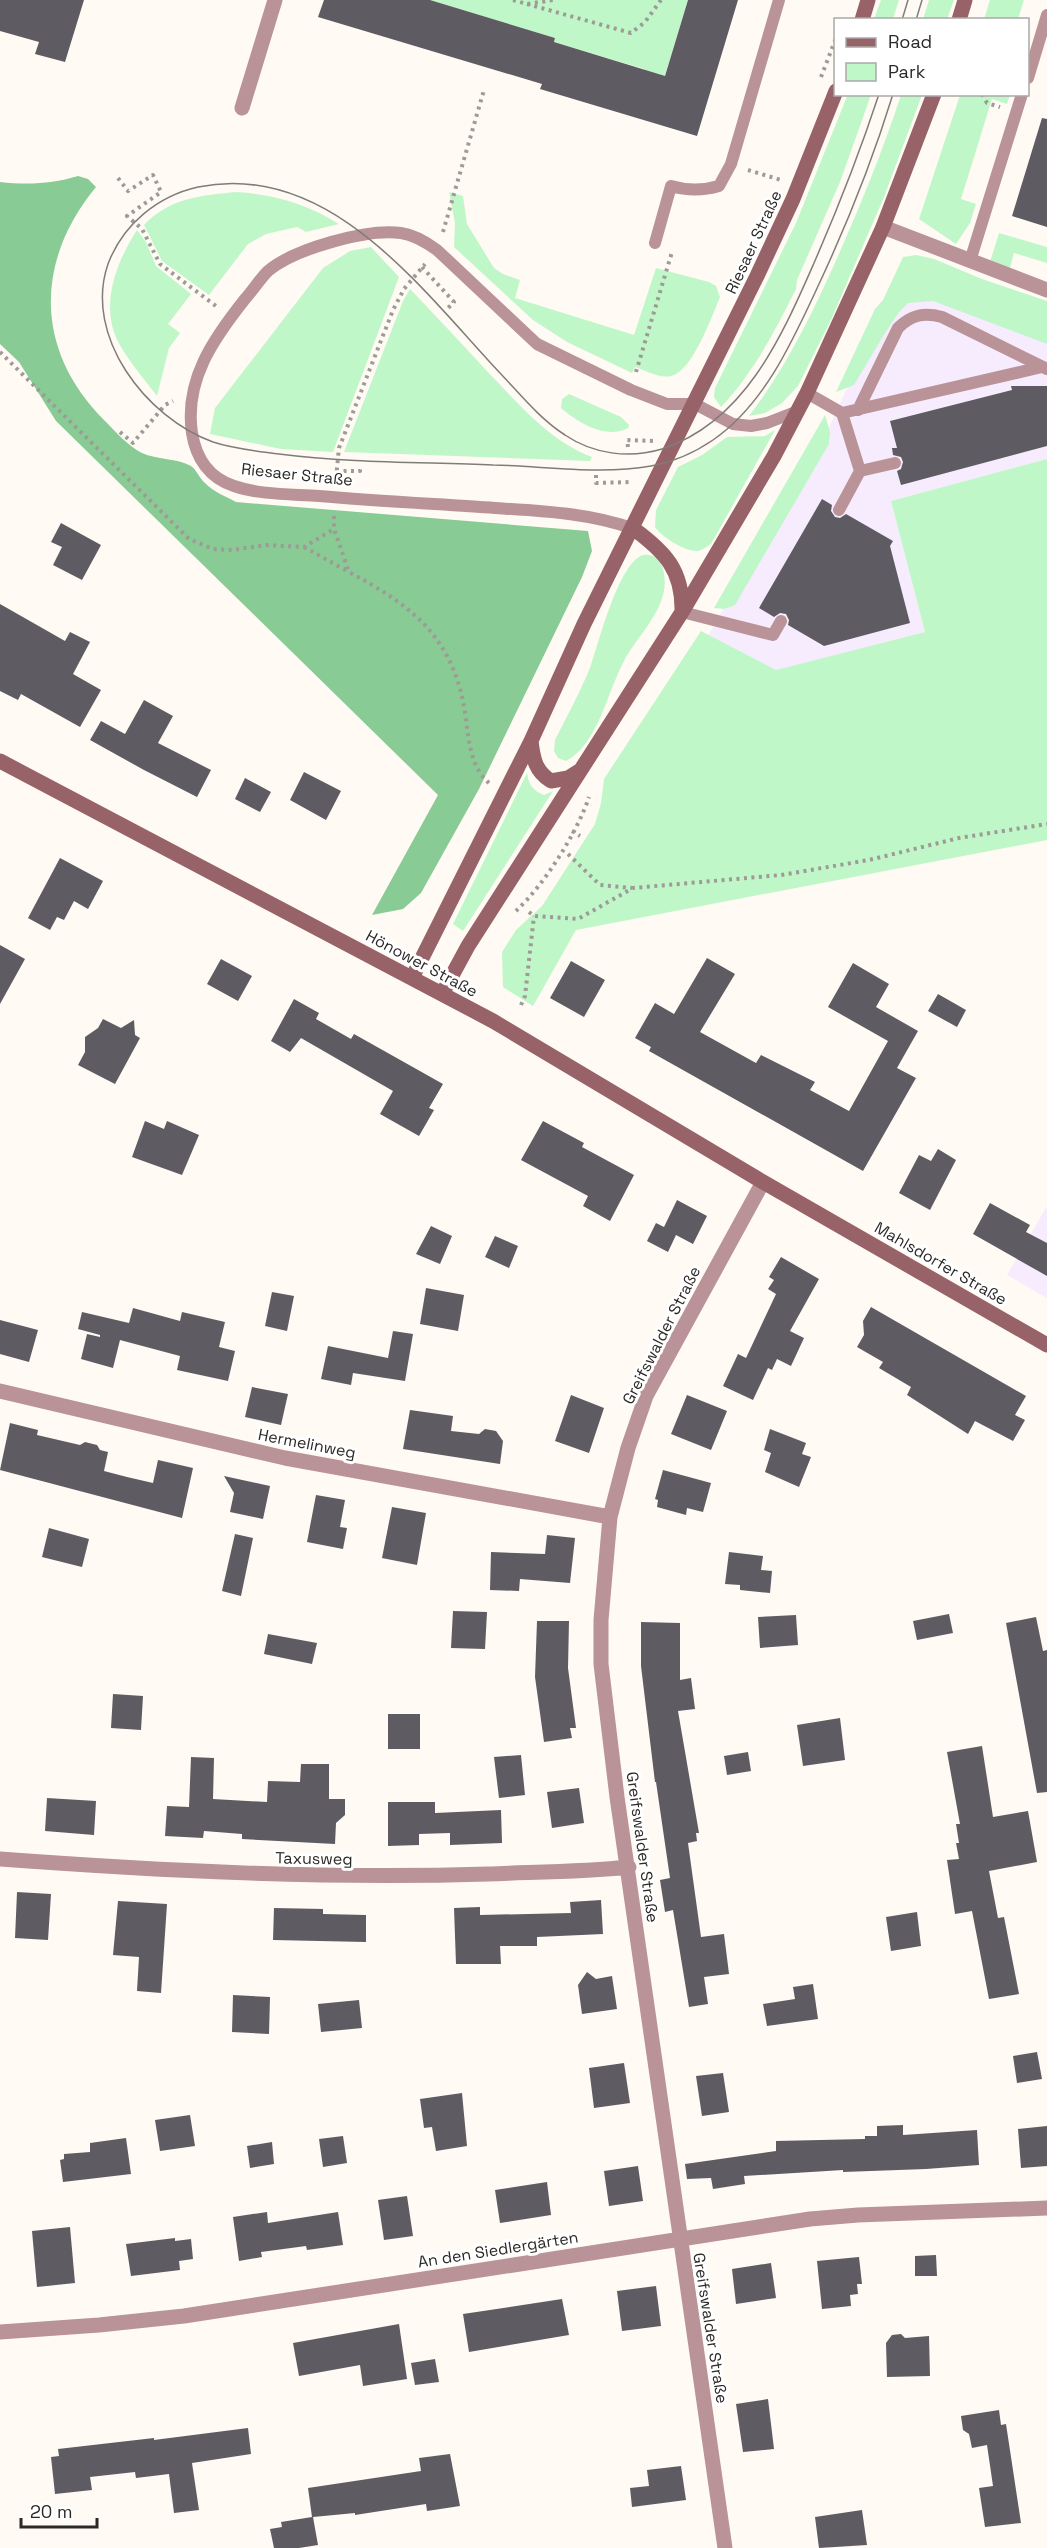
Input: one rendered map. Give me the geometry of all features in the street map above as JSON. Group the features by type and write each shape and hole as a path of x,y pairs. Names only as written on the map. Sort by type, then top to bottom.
{"main road":[{"path":"863,18 868,0"},
{"path":"960,18 965,0"},
{"name":"Riesaer Straße","path":"412,978 531,741 585,624 695,404 793,199 834,96"},
{"path":"442,994 468,946 728,538 798,411 883,227 933,96"},
{"path":"634,529 669,560 680,583 682,612"},
{"path":"531,741 533,759 538,770 551,780 567,778 581,770"},
{"name":"Hönower Straße","path":"0,761 501,1026 818,1213"},
{"name":"Mahlsdorfer Straße","path":"818,1213 1047,1345"}],"street":[{"path":"242,108 275,0"},
{"path":"883,227 1047,290"},
{"name":"Greifswalder Straße","path":"725,2548 679,2239 629,1867 617,1797 602,1664 603,1582 610,1517 628,1448 646,1396 763,1182"},
{"name":"Hermelinweg","path":"0,1391 285,1458 610,1517"},
{"name":"Taxusweg","path":"0,1859 119,1868 270,1875 400,1877 629,1867"},
{"name":"An den Siedlergärten","path":"0,2332 184,2316 679,2239 850,2216 1047,2208"}],"lane":[{"path":"655,243 670,186 686,190 705,190 719,186 731,165 779,0"},
{"path":"1029,75 1047,15"},
{"path":"970,261 1021,96"},
{"name":"Riesaer Straße","path":"634,529 594,518 531,511 335,497 252,490 234,486 205,468 197,453 192,433 191,394 200,364 231,317 268,272 292,256 324,245 387,231 420,238 437,250 537,344 631,390 667,404 695,404 732,424 751,426 767,423 798,411"},
{"path":"858,410 898,328 905,321 923,314 942,317 1045,368"},
{"path":"807,393 842,413 1045,368"},
{"path":"839,510 860,471 842,413"},
{"path":"860,471 895,463"},
{"path":"682,612 773,635 781,621"}],"path":[{"path":"513,0 631,33 645,22 661,0"},
{"path":"527,4 553,0"},
{"path":"350,572 334,529 339,448 393,310 404,289 437,250 484,90"},
{"path":"118,177 128,191 153,175 161,192 128,216 142,229 160,264 231,317"},
{"path":"631,390 673,249"},
{"path":"422,267 454,302 448,308"},
{"path":"0,352 189,539 213,549 232,550 266,545 304,547 382,590 425,623 448,658 463,700 469,744 477,768 489,783"},
{"path":"120,432 133,443 165,405 191,394"},
{"path":"628,447 627,441 655,441"},
{"path":"336,471 360,471 360,466"},
{"path":"596,475 596,483 637,482"},
{"path":"304,547 334,529"},
{"path":"568,854 600,885 633,888 781,875 869,860 959,838 1047,824"},
{"path":"568,828 580,836"},
{"path":"529,912 534,916 578,919 633,888"},
{"path":"521,1005 525,996 534,916"}],"shaded area":[{"path":"900,274 1047,335 1047,459 891,501 925,632 747,678 699,651 831,423"},
{"path":"1047,1206 1047,1298 1007,1275"}],"green space":[{"path":"430,0 688,0 662,85 644,69 554,42 555,38"},
{"path":"881,0 899,0 893,18 874,18"},
{"path":"929,0 954,0 947,18 923,18"},
{"path":"990,0 1024,0 1018,18 984,18"},
{"path":"847,96 871,96 840,182 797,280 796,289 763,351 744,380 721,407 714,397 715,388 796,223"},
{"path":"901,96 922,96 884,197 831,320 798,386 782,403 765,413 749,416 785,362 806,324 852,223"},
{"path":"960,96 1010,96 1007,104 992,99 961,199 976,204 970,223 956,244 919,219"},
{"path":"78,176 88,179 96,187 76,216 61,245 53,275 51,306 55,336 65,365 81,393 104,420 132,447 148,455 191,466 208,486 236,502 588,531 592,551 582,577 479,789 421,893 403,909 372,915 438,795 56,421 19,362 0,344 0,182 39,183"},
{"path":"237,192 290,201 339,224 306,232 297,227 266,234 248,244 209,295 162,261 144,225 175,203"},
{"path":"449,192 463,196 467,224 494,268 520,280 515,298 634,335 656,268 709,282 716,286 720,297 694,354 679,372 671,376 657,375 635,367 632,373 567,342 533,320 454,247 455,223"},
{"path":"137,230 146,242 156,266 191,294 168,324 180,333 169,348 157,396 121,347 114,332 111,317 110,302 116,272"},
{"path":"999,233 1047,247 1047,263 1014,253 1010,268 990,262"},
{"path":"371,247 399,277 333,452 281,449 210,434 215,408 323,268 350,251"},
{"path":"916,255 934,259 982,279 1047,301 1047,344 933,301 908,303 885,333 854,385 836,392 875,309 883,300 903,257"},
{"path":"410,289 534,420 561,441 592,457 590,461 344,452 403,301"},
{"path":"569,394 621,417 629,425 628,428 610,432 583,424 561,408 562,399"},
{"path":"825,415 830,432 829,444 735,605 724,609 714,608"},
{"path":"775,430 711,544 697,551 686,549 658,531 655,527 656,510 678,467 702,455 727,437 765,436"},
{"path":"1047,459 1047,840 576,930 533,1006 503,987 502,952 516,930 542,906 595,824 604,779 701,631 776,670 925,632 891,501"},
{"path":"643,555 656,558 663,569 665,582 659,607 623,663 594,730 586,743 566,761 558,758 554,751 555,740 587,675 618,587 634,561"},
{"path":"527,773 530,784 537,791 544,795 553,791 463,931 453,924"}],"building":[{"path":"0,0 84,0 65,62 35,54 39,42 0,31"},
{"path":"324,0 430,0 555,38 554,42 665,76 688,0 738,0 697,136 540,89 542,84 318,17"},
{"path":"1042,118 1047,119 1047,227 1012,216"},
{"path":"1011,386 1047,386 1047,446 901,485 897,471 901,469 903,462 901,457 893,455 892,448 897,448 890,421 1012,390"},
{"path":"822,499 832,505 831,511 835,517 840,518 846,514 893,541 890,546 910,623 824,646 788,625 789,620 786,614 780,613 774,617 759,608"},
{"path":"61,523 101,545 82,580 53,565 62,547 51,542"},
{"path":"0,604 65,641 70,632 90,642 73,674 101,690 80,727 21,694 18,700 0,691"},
{"path":"144,700 173,716 158,743 211,770 197,797 90,740 101,721 125,734"},
{"path":"304,772 341,791 326,820 290,800"},
{"path":"245,778 271,792 260,812 235,799"},
{"path":"60,858 103,881 88,909 74,901 64,920 57,917 50,930 28,918"},
{"path":"0,945 25,959 0,1004"},
{"path":"707,958 735,974 700,1032 756,1063 761,1055 815,1082 810,1090 849,1111 888,1041 828,1007 853,963 889,984 876,1007 918,1031 897,1068 916,1078 863,1171 649,1051 651,1047 635,1038 655,1003 674,1014"},
{"path":"221,959 252,976 238,1001 207,984"},
{"path":"571,961 605,980 584,1017 550,998"},
{"path":"938,994 966,1010 957,1027 928,1011"},
{"path":"294,999 319,1013 316,1019 351,1039 354,1034 443,1084 429,1108 434,1110 419,1136 380,1114 393,1091 301,1038 290,1052 271,1041"},
{"path":"103,1019 121,1028 134,1020 135,1035 140,1038 115,1084 78,1065 85,1052 85,1037 98,1028"},
{"path":"145,1121 164,1129 167,1121 199,1135 182,1175 132,1157"},
{"path":"543,1121 584,1143 582,1147 634,1175 610,1221 583,1206 588,1196 521,1160"},
{"path":"938,1149 956,1160 930,1210 899,1193 919,1155 931,1161"},
{"path":"677,1200 707,1216 693,1244 676,1235 668,1252 647,1241 656,1223 664,1227"},
{"path":"990,1203 1030,1225 1026,1232 1047,1243 1047,1276 973,1234"},
{"path":"431,1226 452,1236 440,1264 416,1254"},
{"path":"495,1236 518,1246 509,1268 485,1257"},
{"path":"781,1257 819,1279 790,1331 804,1338 791,1366 777,1359 772,1370 768,1368 753,1400 723,1386 738,1354 746,1358 776,1294 768,1289 774,1280 769,1277"},
{"path":"426,1288 464,1295 458,1331 420,1324"},
{"path":"272,1292 294,1296 287,1331 265,1326"},
{"path":"871,1307 1026,1396 1015,1415 1025,1420 1013,1441 975,1421 968,1434 907,1395 911,1387 879,1368 883,1362 857,1347 864,1335 863,1321"},
{"path":"133,1308 180,1321 182,1312 225,1322 219,1347 235,1351 228,1381 177,1370 180,1356 120,1340 113,1368 81,1359 87,1334 100,1337 100,1335 78,1329 82,1312 129,1323"},
{"path":"0,1320 38,1330 29,1362 0,1354"},
{"path":"393,1331 413,1334 405,1381 353,1373 351,1385 321,1379 328,1346 388,1358"},
{"path":"252,1387 288,1394 281,1425 245,1417"},
{"path":"571,1395 604,1408 589,1453 555,1441"},
{"path":"687,1395 727,1411 711,1450 671,1434"},
{"path":"410,1410 453,1416 451,1431 479,1434 485,1429 496,1431 503,1441 500,1464 403,1449"},
{"path":"10,1423 38,1430 37,1435 80,1445 85,1442 97,1445 100,1450 108,1452 104,1471 127,1477 153,1483 158,1460 193,1468 182,1518 0,1470"},
{"path":"770,1429 806,1443 802,1454 811,1457 799,1487 765,1472 771,1453 764,1450"},
{"path":"663,1470 711,1483 703,1512 687,1508 686,1515 657,1507 658,1500 655,1499"},
{"path":"224,1476 270,1486 263,1519 230,1512 234,1493"},
{"path":"316,1495 345,1500 340,1527 347,1528 343,1549 307,1542"},
{"path":"392,1507 426,1513 417,1565 382,1558"},
{"path":"49,1528 89,1539 82,1567 42,1557"},
{"path":"235,1534 253,1538 241,1596 222,1591"},
{"path":"547,1535 575,1538 570,1583 520,1579 519,1591 490,1590 491,1552 545,1554"},
{"path":"729,1552 763,1556 761,1570 772,1571 770,1593 740,1590 740,1585 725,1584"},
{"path":"453,1611 487,1612 485,1649 451,1648"},
{"path":"949,1614 953,1633 917,1640 913,1621"},
{"path":"796,1615 798,1645 760,1648 758,1617"},
{"path":"1036,1617 1043,1651 1047,1650 1047,1792 1037,1793 1006,1623"},
{"path":"537,1621 569,1621 568,1668 576,1728 570,1728 572,1738 544,1742 535,1677"},
{"path":"641,1622 680,1623 680,1680 691,1678 695,1709 678,1711 699,1833 696,1833 697,1841 688,1843 701,1937 724,1934 729,1974 704,1977 708,2004 689,2007 673,1910 665,1912 660,1880 670,1878 655,1782 641,1666"},
{"path":"268,1634 317,1643 312,1664 264,1654"},
{"path":"113,1694 143,1696 141,1730 111,1728"},
{"path":"388,1714 420,1714 420,1749 388,1749"},
{"path":"840,1718 845,1760 803,1766 797,1725"},
{"path":"982,1746 993,1817 1028,1811 1037,1862 989,1871 998,1918 1004,1917 1019,1994 989,1999 972,1911 955,1914 947,1860 959,1859 956,1824 960,1824 947,1752"},
{"path":"748,1752 751,1771 727,1775 724,1756"},
{"path":"521,1755 525,1795 499,1798 494,1757"},
{"path":"191,1757 214,1758 213,1799 267,1802 268,1781 300,1782 301,1764 329,1764 329,1799 345,1799 345,1815 336,1823 335,1844 242,1839 242,1834 204,1831 203,1838 165,1836 167,1806 189,1807"},
{"path":"579,1788 584,1823 552,1828 547,1792"},
{"path":"47,1798 96,1801 94,1835 45,1831"},
{"path":"388,1802 435,1802 435,1813 501,1810 502,1843 450,1845 450,1833 419,1834 419,1845 388,1846"},
{"path":"17,1892 51,1894 48,1940 15,1938"},
{"path":"601,1900 603,1934 537,1937 537,1946 500,1946 501,1964 456,1964 454,1908 480,1907 480,1915 571,1913 570,1902"},
{"path":"118,1901 167,1904 161,1993 137,1991 139,1957 113,1955"},
{"path":"274,1908 323,1909 323,1914 366,1915 366,1942 273,1940"},
{"path":"917,1912 921,1946 891,1951 886,1917"},
{"path":"587,1972 596,1979 612,1976 617,2009 582,2014 578,1985"},
{"path":"813,1984 818,2019 767,2026 763,2004 795,1999 793,1987"},
{"path":"233,1995 270,1997 269,2034 232,2032"},
{"path":"359,2000 362,2028 321,2032 318,2004"},
{"path":"1037,2052 1042,2079 1017,2083 1013,2056"},
{"path":"624,2063 630,2103 594,2108 589,2068"},
{"path":"723,2073 729,2112 702,2116 696,2076"},
{"path":"462,2093 467,2146 436,2151 432,2127 424,2128 420,2099"},
{"path":"190,2115 195,2146 160,2151 155,2120"},
{"path":"903,2125 903,2135 977,2130 979,2165 744,2176 745,2184 713,2189 711,2178 687,2179 685,2164 776,2151 776,2141 865,2139 865,2136 877,2136 877,2126"},
{"path":"1047,2126 1047,2166 1021,2168 1018,2129"},
{"path":"343,2136 347,2163 323,2167 319,2139"},
{"path":"126,2138 131,2174 63,2182 60,2160 64,2159 64,2154 90,2152 90,2143"},
{"path":"272,2142 274,2164 250,2168 247,2146"},
{"path":"638,2166 643,2201 609,2206 604,2171"},
{"path":"547,2182 551,2215 500,2223 495,2190"},
{"path":"407,2196 413,2236 384,2240 378,2200"},
{"path":"267,2212 268,2223 338,2212 343,2245 307,2250 306,2246 261,2252 262,2257 239,2261 233,2217"},
{"path":"70,2227 75,2283 37,2287 32,2231"},
{"path":"175,2238 175,2241 191,2239 193,2259 179,2261 180,2270 131,2276 126,2244"},
{"path":"936,2255 937,2276 915,2276 915,2256"},
{"path":"859,2257 862,2284 857,2284 858,2294 850,2295 851,2306 822,2309 817,2261"},
{"path":"771,2263 776,2298 736,2304 732,2269"},
{"path":"656,2286 661,2326 622,2331 617,2291"},
{"path":"562,2299 569,2335 469,2352 463,2314"},
{"path":"399,2324 407,2379 363,2386 360,2365 299,2376 293,2343"},
{"path":"901,2334 905,2338 929,2336 930,2376 887,2377 886,2343 892,2335"},
{"path":"435,2359 439,2382 415,2385 411,2363"},
{"path":"768,2399 774,2449 743,2452 736,2404"},
{"path":"999,2410 1001,2425 1006,2424 1021,2523 985,2527 979,2488 993,2486 987,2445 972,2448 969,2434 963,2430 961,2416"},
{"path":"248,2428 251,2454 192,2463 199,2510 174,2513 169,2474 136,2478 135,2472 90,2477 92,2490 55,2494 51,2457 59,2456 58,2449"},
{"path":"450,2454 460,2506 427,2511 426,2504 355,2515 355,2513 313,2517 318,2545 274,2548 270,2529 282,2527 281,2522 312,2517 308,2488 421,2471 419,2458"},
{"path":"681,2466 686,2500 632,2507 630,2488 649,2486 647,2470"},
{"path":"862,2510 867,2545 819,2548 815,2517"}],"tram line":[{"path":"903,18 908,0"},
{"path":"917,18 922,0"},
{"path":"878,96 832,222 802,291 774,347 738,398 716,419 691,436 662,449 637,454 612,453 587,447 565,435 547,422 405,271 369,239 331,212 289,193 245,184 198,187 183,191 156,205 133,224 123,236 108,264 103,291 104,319 113,346 126,371 144,394 165,414 188,430 213,442 246,450 279,454 386,462 612,470 632,469 667,462 698,449 731,425 763,390 776,370 799,327 840,237 892,96"}]}
